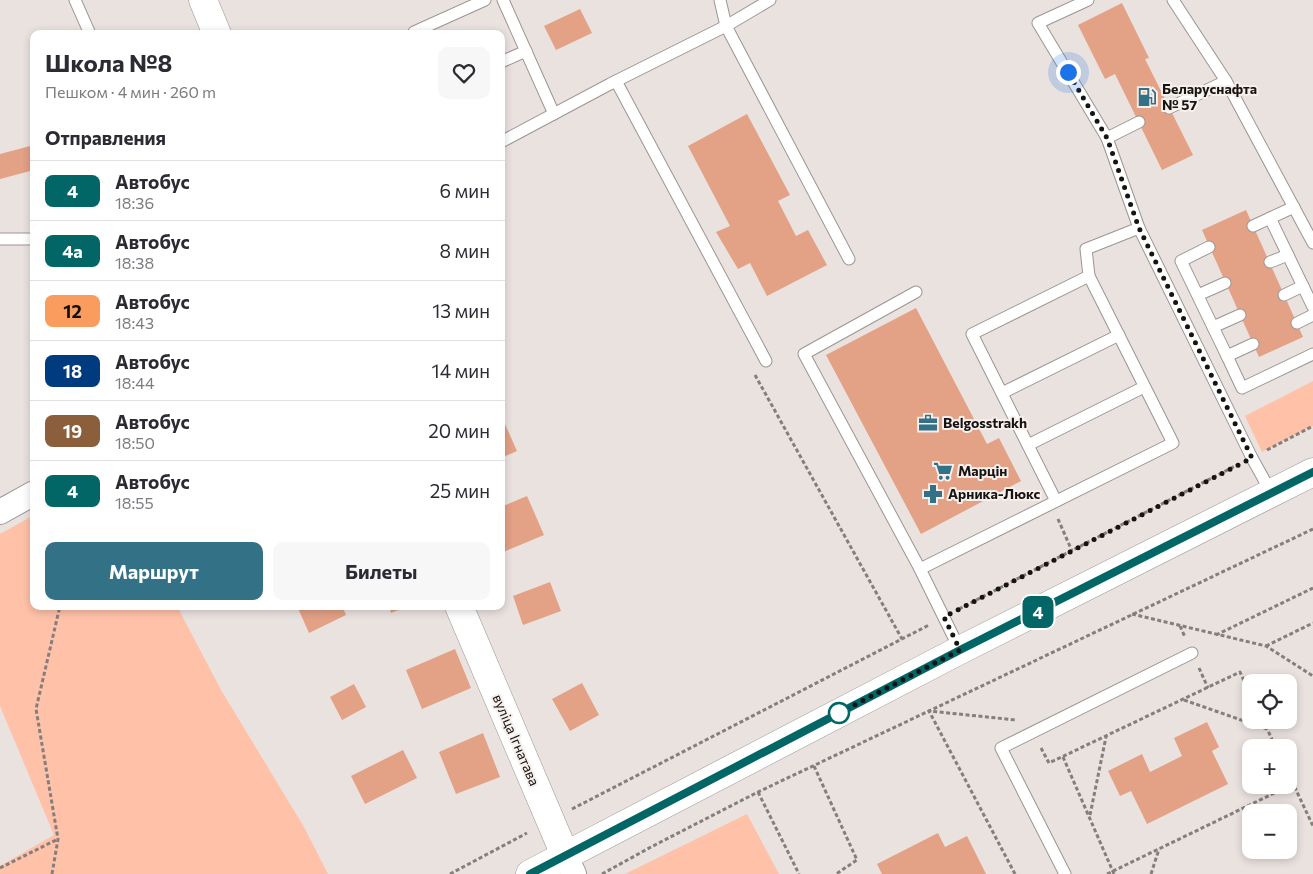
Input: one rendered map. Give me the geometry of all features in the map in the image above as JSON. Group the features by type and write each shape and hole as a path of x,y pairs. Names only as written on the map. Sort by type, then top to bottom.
{"main road":[{"path":"203,0 215,30"},
{"path":"530,874 570,864 960,650 1273,494 1313,472"},
{"name":"вуліца Ігнатава","path":"461,610 570,864"}],"street":[{"path":"0,512 30,494"}],"lane":[{"path":"75,0 88,30"},
{"path":"418,30 485,0"},
{"path":"503,0 554,114"},
{"path":"720,0 726,26 849,259"},
{"path":"505,140 726,26 756,3 770,0"},
{"path":"1088,0 1038,23 1107,138 1139,228 1252,458 1273,494"},
{"path":"1173,0 1226,81 1313,243"},
{"path":"505,60 526,51"},
{"path":"616,81 766,361"},
{"path":"1169,108 1226,81"},
{"path":"1107,138 1139,122"},
{"path":"1253,226 1294,207"},
{"path":"1270,218 1313,307"},
{"path":"920,569 1173,443 1089,276 1086,250 1139,228"},
{"path":"0,239 30,239"},
{"path":"1209,247 1181,261 1242,388 1313,354"},
{"path":"1270,262 1288,255"},
{"path":"1056,501 972,334 1089,276"},
{"path":"1198,296 1225,283"},
{"path":"1284,295 1303,286"},
{"path":"916,292 804,354 920,569 960,650"},
{"path":"1213,327 1240,315"},
{"path":"1297,323 1313,315"},
{"path":"1002,393 1118,335"},
{"path":"1227,356 1253,344"},
{"path":"1028,445 1144,387"},
{"path":"1065,874 1002,748 1192,653"}],"path":[{"path":"750,366 902,639"},
{"path":"450,874 1313,426"},
{"path":"602,874 651,846 758,792 1132,614 1256,558 1313,529"},
{"path":"1216,635 1313,588"},
{"path":"52,874 58,839 36,709 59,610"},
{"path":"1132,614 1266,646 1313,676"},
{"path":"1266,646 1313,624"},
{"path":"1240,672 1242,676"},
{"path":"1183,700 1242,720"},
{"path":"1267,729 1272,739"},
{"path":"1090,816 1106,737"},
{"path":"1063,757 1113,873"},
{"path":"814,766 858,860 836,874"},
{"path":"758,792 799,874"},
{"path":"1297,792 1313,826"},
{"path":"1107,874 1113,873 1272,794"},
{"path":"0,868 58,839"},
{"path":"1150,874 1159,849"}],"shaded area":[{"path":"1313,381 1313,426 1262,452 1245,416"},
{"path":"30,517 30,610 179,610 221,690 304,827 328,874 0,874 0,866 54,835 0,706 0,534"},
{"path":"747,814 779,874 625,874"}],"building":[{"path":"1122,3 1149,58 1145,59 1193,155 1162,170 1115,74 1105,79 1078,25"},
{"path":"580,9 592,33 556,50 544,26"},
{"path":"747,114 790,195 778,201 796,236 808,230 827,265 767,296 750,263 738,269 716,232 730,226 688,146"},
{"path":"30,146 30,171 0,179 0,154"},
{"path":"1246,210 1303,337 1259,357 1202,230"},
{"path":"916,308 987,444 999,438 1021,481 921,534 826,355"},
{"path":"505,424 517,451 505,456"},
{"path":"527,496 544,535 505,551 505,505"},
{"path":"550,582 561,611 523,625 513,596"},
{"path":"299,610 344,610 346,615 309,633"},
{"path":"455,649 471,688 422,709 406,670"},
{"path":"582,683 599,715 570,731 552,699"},
{"path":"354,684 366,707 342,720 330,697"},
{"path":"1207,722 1219,747 1212,751 1228,784 1147,824 1131,791 1120,796 1108,771 1142,754 1150,772 1182,756 1174,738"},
{"path":"483,733 500,777 456,794 439,752"},
{"path":"403,750 417,778 365,804 351,776"},
{"path":"938,833 945,847 967,836 986,874 882,874 877,864"}],"bus line":[{"name":"4","path":"530,874 960,650 1273,494 1313,472"}],"place":[{"name":"Беларуснафта № 57","path":"1147,97"},
{"name":"Belgosstrakh","path":"928,423"},
{"name":"Марцін","path":"943,471"},
{"name":"Арника-Люкс","path":"933,494"}],"route":[{"path":"839,713 960,650 944,617 1252,458 1139,228 1107,138 1068,72"}]}
